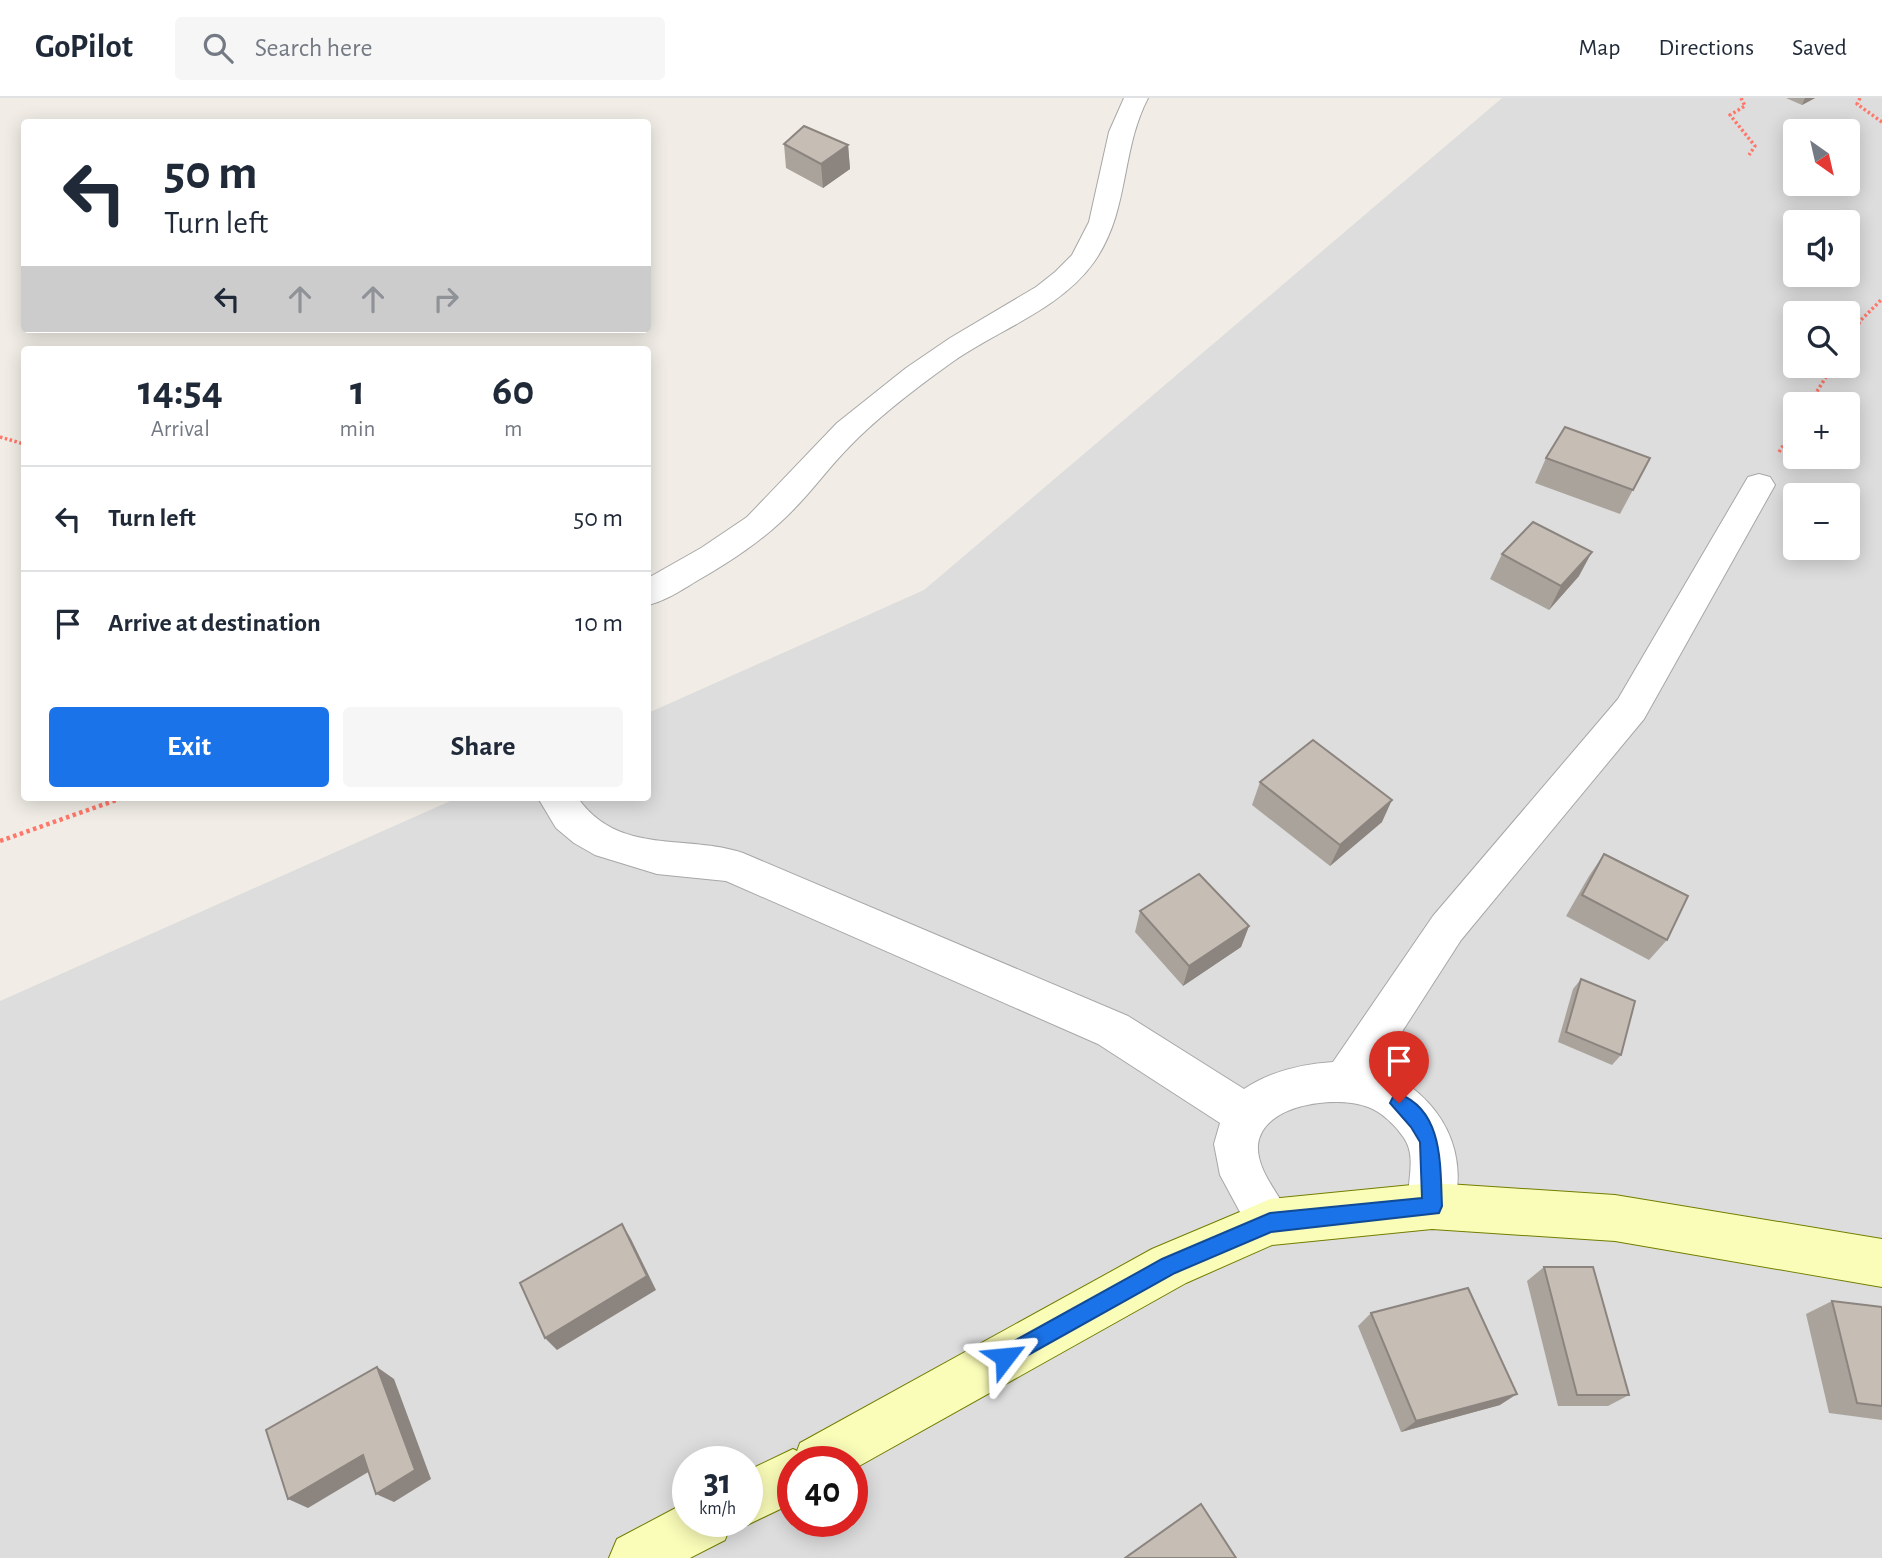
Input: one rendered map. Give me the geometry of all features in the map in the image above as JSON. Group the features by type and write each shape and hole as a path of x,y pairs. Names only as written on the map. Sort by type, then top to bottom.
{"street":[{"path":"651,591 718,554 772,513 847,431 941,356 1038,296 1068,274 1095,240 1113,190 1121,127 1136,98"},
{"path":"1344,1083 1447,928 1631,709 1759,485"},
{"path":"559,801 569,819 598,839 682,863 729,864 1113,1030 1246,1115"},
{"path":"1270,1222 1244,1179 1236,1147 1239,1128 1255,1106 1293,1087 1332,1082 1377,1088 1399,1103 1418,1121 1429,1141 1432,1206"},
{"path":"845,1446 1168,1266 1270,1222 1432,1206 1615,1218 1882,1263"},
{"path":"636,1558 676,1537"}],"path":[{"path":"1741,98 1745,106 1730,114 1755,146 1749,155"},
{"path":"1860,98 1857,104 1882,122"},
{"path":"1860,322 1882,299"},
{"path":"0,437 21,443"},
{"path":"0,841 113,801"}],"shaded area":[{"path":"1502,98 1882,98 1882,1558 0,1558 0,1001 450,801 651,801 651,712 924,590"}],"building":[{"path":"804,126 848,145 821,164 784,144"},
{"path":"1565,427 1650,458 1633,490 1546,458"},
{"path":"1533,522 1592,552 1561,586 1502,554"},
{"path":"1313,740 1392,800 1340,845 1260,782"},
{"path":"1604,854 1688,896 1667,940 1582,895"},
{"path":"1199,874 1249,926 1189,966 1140,911"},
{"path":"1581,979 1635,1001 1621,1055 1566,1032"},
{"path":"622,1224 647,1276 545,1338 520,1283"},
{"path":"1544,1267 1593,1267 1629,1395 1577,1395"},
{"path":"1468,1288 1517,1394 1416,1421 1371,1313"},
{"path":"1832,1301 1882,1307 1882,1406 1857,1403"},
{"path":"377,1367 415,1470 376,1494 363,1455 288,1499 266,1430"},
{"path":"1201,1504 1236,1558 1125,1558"}],"route":[{"path":"1005,1357 1168,1266 1270,1222 1432,1206 1433,1172 1429,1141 1418,1121 1399,1103"}]}
